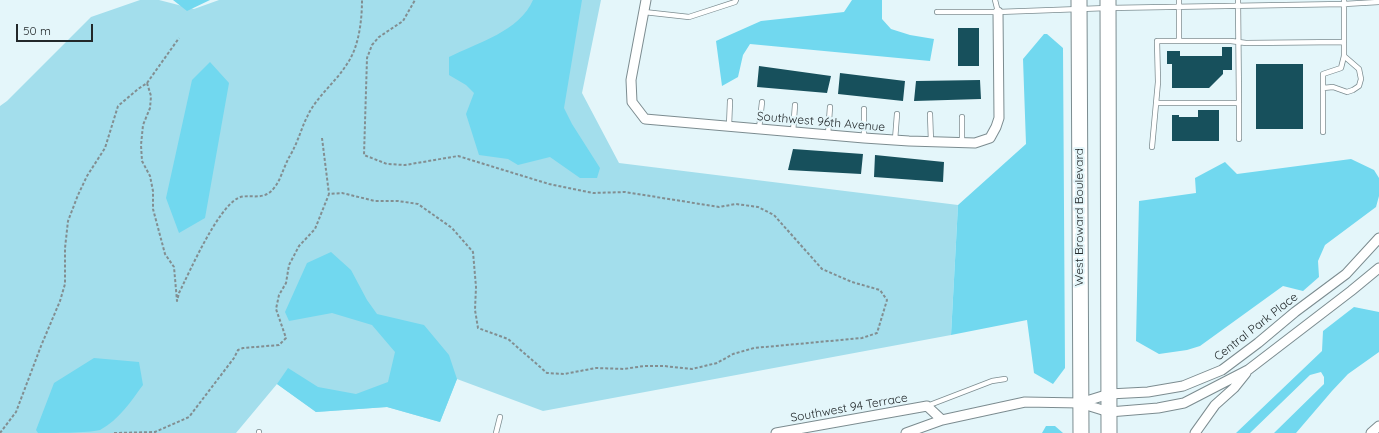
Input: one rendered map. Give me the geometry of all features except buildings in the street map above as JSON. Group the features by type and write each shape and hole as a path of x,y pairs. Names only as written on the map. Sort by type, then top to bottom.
{"main road":[{"path":"1108,4 1109,433"},
{"name":"West Broward Boulevard","path":"1079,5 1081,433"}],"street":[{"name":"Southwest 96th Avenue","path":"646,0 632,80 632,102 645,119 864,138 931,142 975,143 990,138 998,123 998,12"},
{"name":"Central Park Place","path":"1080,403 1109,394 1148,392 1183,386 1222,370 1258,343 1294,312 1346,274 1379,238"},
{"path":"906,433 942,420 1025,402 1080,403 1109,412 1158,408 1184,403 1248,370 1379,268"},
{"path":"1195,433 1215,405 1234,388 1248,370"},
{"path":"927,406 942,420"},
{"name":"Southwest 94 Terrace","path":"776,433 927,406"},
{"path":"1372,433 1379,426"}],"lane":[{"path":"644,12 688,17 736,0"},
{"path":"995,0 998,12"},
{"path":"1179,0 1179,41"},
{"path":"1238,0 1238,139"},
{"path":"1323,132 1323,74 1341,68 1344,56 1344,2"},
{"path":"937,12 998,12 1108,4 1179,7 1379,2"},
{"path":"1152,147 1158,82 1157,41 1344,42"},
{"path":"1323,88 1333,87 1347,92 1359,86 1361,79 1359,69 1344,56"},
{"path":"729,126 730,101"},
{"path":"759,129 762,102"},
{"path":"1156,103 1239,103"},
{"path":"793,132 795,105"},
{"path":"828,135 830,107"},
{"path":"864,109 864,138"},
{"path":"895,140 897,114"},
{"path":"930,114 931,142"},
{"path":"962,117 962,143"},
{"name":"Southwest 94 Terrace","path":"927,406 992,381 1005,379"},
{"path":"496,433 500,417"}],"path":[{"path":"147,83 151,96 150,108 143,125 141,145 142,161 150,176 153,192 153,209 165,254 174,267 177,301 179,293 215,224 228,206 238,198 260,197 273,190 280,180 285,164 293,150 307,116 321,95 348,64 357,42 362,0"},
{"path":"329,194 342,193 375,201 398,201 418,204 452,228 473,252 476,286 475,310 478,328 508,339 547,373 564,374 596,368 624,369 644,366 664,366 692,369 717,364 733,354 754,348 862,338 877,333 887,300 880,290 852,282 822,269 774,215 758,207 736,204 719,207 625,192 593,193 549,184 458,156 406,165 387,164 364,155 367,58 372,45 379,37 403,21 415,0"},
{"path":"0,433 16,412 60,301 65,284 65,248 68,221 87,176 105,148 118,106 147,83 179,38"},
{"path":"114,433 155,432 189,416 234,358 238,350 243,348 279,345 286,338 276,309 279,295 286,282 289,265 299,246 315,229 329,194 322,138"}],"shaded area":[{"path":"140,0 159,0 194,9 219,0 601,0 582,93 619,163 958,205 951,335 543,411 457,379 440,422 387,407 316,412 277,384 236,433 0,433 0,106 7,101 91,17"},
{"path":"173,0 210,0 187,11"},
{"path":"533,0 582,0 564,108 572,124 600,168 597,178 580,178 550,157 518,165 508,159 479,155 466,114 474,93 466,85 449,75 449,57 497,35 508,28 527,11"},
{"path":"852,0 882,0 882,19 891,29 910,35 934,39 930,61 750,44 743,55 738,77 722,86 716,41 761,21 844,12"},
{"path":"1044,34 1047,34 1063,48 1065,368 1053,384 1034,373 1027,320 951,335 958,205 1026,144 1023,59"},
{"path":"210,62 229,83 205,218 179,233 166,198 192,80"},
{"path":"1351,159 1374,170 1379,178 1379,196 1376,207 1325,245 1318,261 1319,277 1303,291 1283,286 1200,346 1187,350 1159,354 1136,341 1139,201 1196,193 1195,178 1225,162 1237,174"},
{"path":"331,252 351,270 367,300 377,314 424,325 449,355 457,379 440,422 387,407 316,412 277,384 288,368 318,387 356,394 388,382 395,352 372,325 332,313 289,321 285,312 307,263"},
{"path":"1354,307 1379,312 1379,352 1348,374 1296,433 1274,433 1324,384 1324,377 1321,372 1310,375 1250,433 1236,433 1322,351 1323,331"},
{"path":"94,358 139,362 143,385 119,416 100,430 38,433 36,430 54,383"},
{"path":"1046,426 1055,426 1063,433 1042,433"}]}
